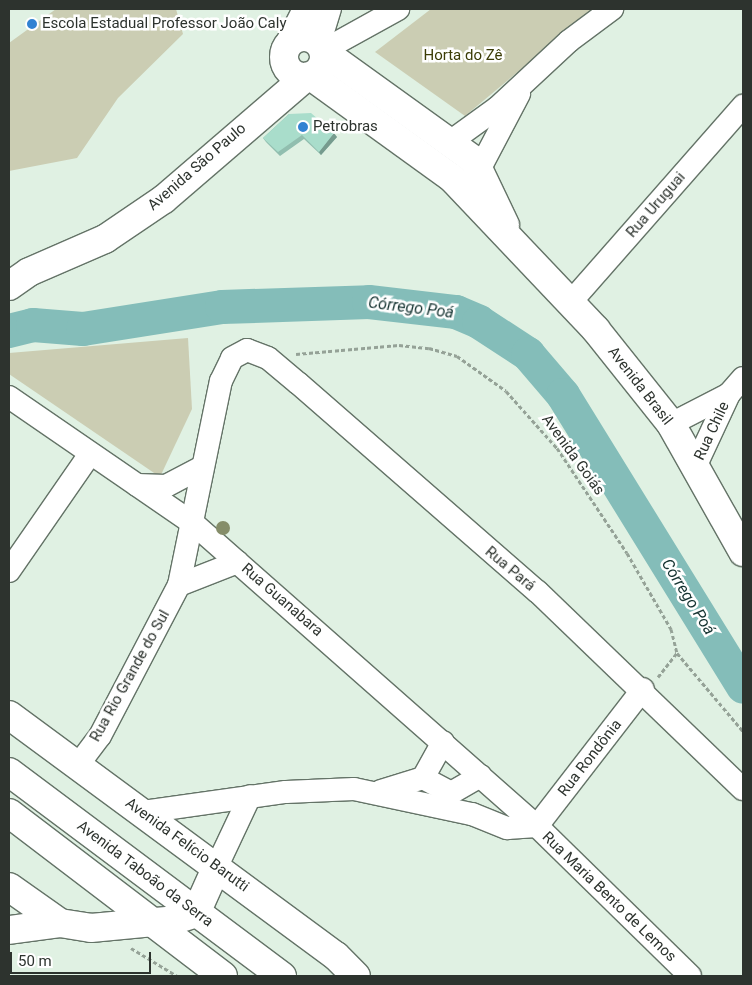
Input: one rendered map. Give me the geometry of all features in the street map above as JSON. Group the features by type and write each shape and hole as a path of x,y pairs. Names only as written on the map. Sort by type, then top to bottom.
{"main road":[{"name":"Avenida São Paulo","path":"307,9 314,47"},
{"name":"Avenida São Paulo","path":"258,114 314,47 327,9"},
{"path":"308,77 322,67 314,47"},
{"name":"Avenida Brasil","path":"314,47 450,142 480,168 510,240"},
{"name":"Avenida São Paulo","path":"15,277 105,239 164,199 258,114 308,77"},
{"name":"Avenida Brasil","path":"308,77 452,178 632,371 671,424 743,552"},
{"path":"452,178 480,168"},
{"name":"Avenida Felício Barutti","path":"9,714 217,866 336,956"},
{"name":"Avenida Taboão da Serra","path":"9,772 282,976"},
{"path":"9,814 223,976"},
{"path":"9,930 60,923 91,928 154,925 196,913 217,866"},
{"path":"9,887 60,923"},
{"path":"336,956 356,976"}],"street":[{"path":"314,47 398,9"},
{"path":"450,142 524,84 569,40 612,9"},
{"path":"480,168 524,84"},
{"name":"Rua Uruguai","path":"569,304 743,106"},
{"name":"Rua Rio Grande do Sul","path":"78,765 100,736 179,585 194,524 202,467 227,366 247,350 268,358"},
{"name":"Rua Pará","path":"268,358 643,689 743,789"},
{"name":"Rua Chile","path":"695,467 728,394 743,378"},
{"name":"Rua Chile","path":"671,424 728,394"},
{"name":"Rua Guanabara","path":"9,397 194,524 537,826"},
{"path":"9,571 90,454"},
{"path":"137,485 166,486 202,467"},
{"path":"179,585 238,562"},
{"name":"Rua Rondônia","path":"537,826 643,689"},
{"path":"443,742 423,778 450,801 481,776"},
{"name":"Rua Maria Bento de Lemos","path":"380,791 423,778"},
{"name":"Rua Maria Bento de Lemos","path":"142,812 250,796 380,791 450,801 507,828 537,826 690,976"},
{"path":"217,866 250,796"},
{"name":"Avenida Felício Barutti","path":"336,956 365,976"}],"path":[{"name":"Avenida Goiás","path":"268,358 399,345 457,356 480,370 506,391 557,448 627,553 671,629 678,653 743,731"},
{"path":"643,689 672,664 678,653"},
{"path":"122,944 177,976"}],"green space":[{"path":"56,9 176,9 183,34 118,98 77,158 9,171 9,43"},
{"name":"Horta do Zê","path":"431,9 593,9 465,116 375,52"},
{"path":"188,338 192,409 160,477 9,374 9,353"}],"building":[{"name":"Petrobras","path":"311,113 334,133 319,152 302,135 278,152 263,138 289,114"}],"waterway":[{"name":"Córrego Poá","path":"9,331 33,325 83,329 222,307 369,302 456,312 479,322 528,354 563,395 743,687"}],"place":[{"name":"Escola Estadual Professor João Caly","path":"32,24"},
{"name":"Petrobras","path":"303,127"}]}
